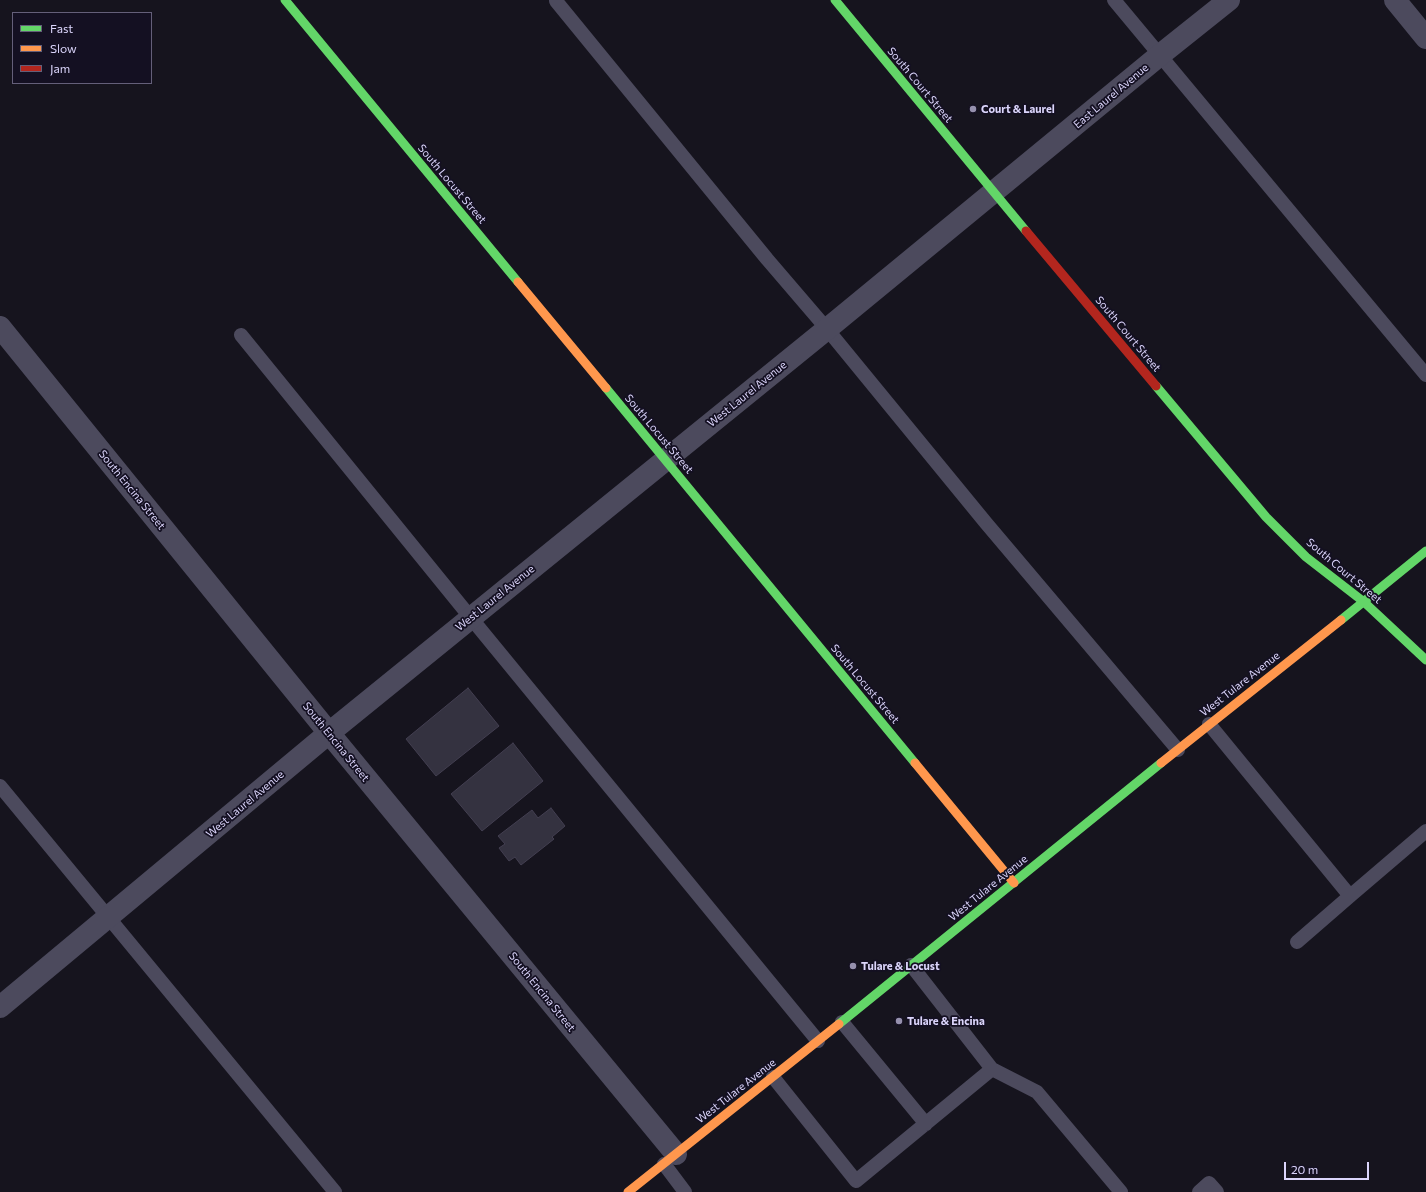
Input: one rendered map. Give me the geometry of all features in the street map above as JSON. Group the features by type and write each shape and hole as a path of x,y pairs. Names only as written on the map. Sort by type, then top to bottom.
{"street":[{"name":"South Locust Street","path":"285,0 1014,883"},
{"name":"South Court Street","path":"835,0 994,193 1266,517 1306,557 1364,602 1426,660"},
{"name":"East Laurel Avenue","path":"994,193 1160,55 1229,0"},
{"path":"1395,0 1426,38"},
{"name":"West Laurel Avenue","path":"0,1007 329,733 994,193"},
{"name":"South Encina Street","path":"0,327 329,733 670,1159"},
{"name":"West Tulare Avenue","path":"628,1192 842,1022 1209,724 1364,602 1426,551"}],"lane":[{"path":"1114,0 1426,375"},
{"path":"556,1 986,523 1178,750"},
{"path":"241,335 818,1041"},
{"path":"1209,724 1350,896"},
{"path":"0,786 335,1192"},
{"path":"1297,942 1426,831"},
{"path":"911,965 992,1069 1038,1092 1121,1192"},
{"path":"842,1022 926,1124"},
{"path":"773,1077 856,1181 992,1069"},
{"path":"670,1159 686,1192"},
{"path":"1199,1192 1209,1183 1217,1192"}],"building":[{"path":"468,688 499,726 436,776 406,739"},
{"path":"513,743 543,781 482,831 451,794"},
{"path":"551,808 565,826 552,837 554,839 521,865 515,857 509,861 499,848 505,844 498,836 532,810 538,818"}],"traffic: fast":[{"path":"285,0 518,282"},
{"path":"835,0 1026,231"},
{"path":"1156,386 1266,517 1306,557 1364,602 1426,660"},
{"path":"606,388 915,763"},
{"path":"1341,620 1426,551"},
{"path":"839,1024 1161,763"}],"traffic: slow":[{"path":"518,282 606,388"},
{"path":"1161,763 1341,620"},
{"path":"915,763 1014,883"},
{"path":"628,1192 839,1024"}],"traffic: jam":[{"path":"1026,231 1156,386"}],"place":[{"name":"Court & Laurel","path":"973,109"},
{"name":"Tulare & Locust","path":"853,966"},
{"name":"Tulare & Encina","path":"899,1021"}]}
